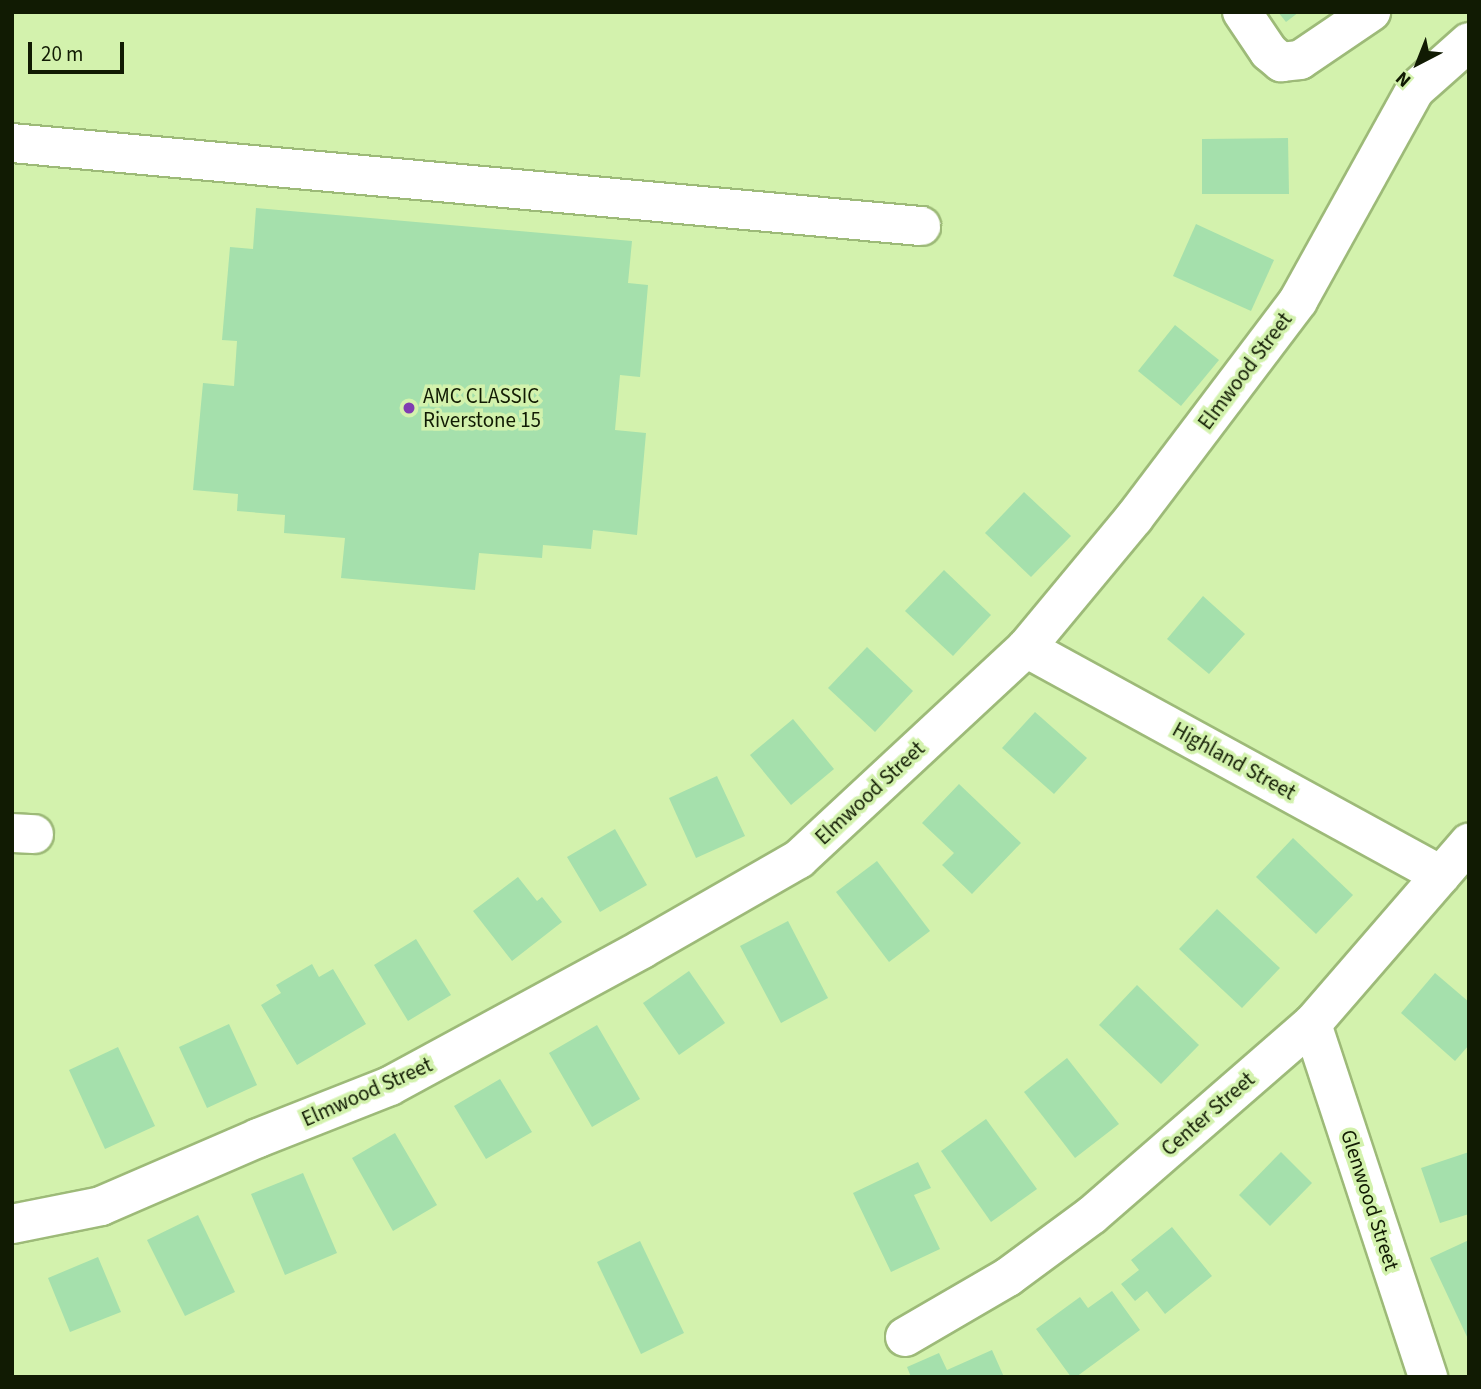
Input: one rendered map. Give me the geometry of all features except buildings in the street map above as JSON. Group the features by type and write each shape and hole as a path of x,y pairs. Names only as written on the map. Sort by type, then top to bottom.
{"street":[{"path":"1242,12 1269,52 1281,62 1300,60 1371,12"},
{"name":"Elmwood Street","path":"12,1224 101,1206 258,1138 390,1086 642,949 799,859 1026,648 1134,518 1298,301 1415,90 1469,42"},
{"path":"12,143 921,226"},
{"name":"Highland Street","path":"1026,648 1441,875"},
{"name":"Center Street","path":"905,1337 1008,1278 1092,1215 1312,1024 1469,843"},
{"name":"Glenwood Street","path":"1312,1024 1428,1377"}],"place":[{"name":"AMC CLASSIC Riverstone 15","path":"409,408"}]}
